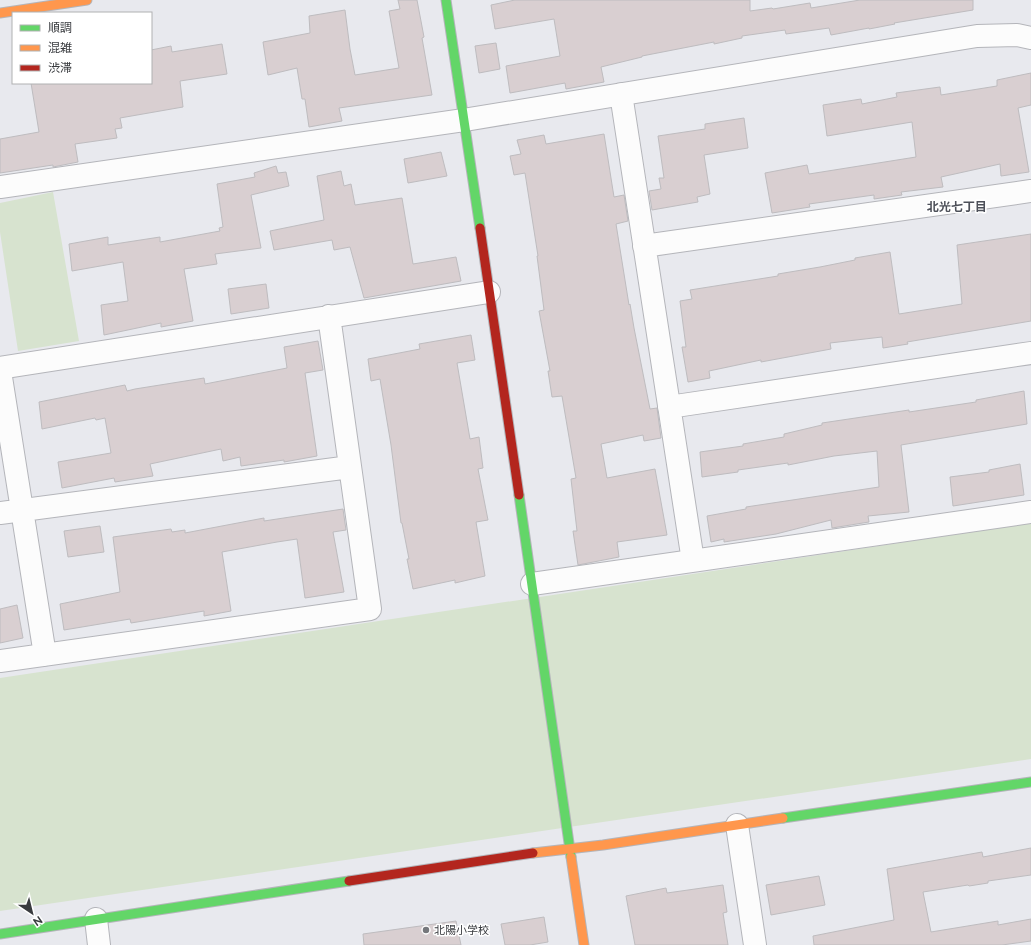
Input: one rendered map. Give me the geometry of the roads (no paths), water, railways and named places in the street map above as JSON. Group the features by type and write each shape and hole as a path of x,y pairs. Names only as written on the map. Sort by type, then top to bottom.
{"street":[{"path":"0,13 87,0"},
{"path":"446,0 584,945"},
{"path":"0,187 464,120 977,36 1017,35 1031,38"},
{"path":"621,94 693,561"},
{"path":"644,246 1031,191"},
{"path":"0,368 489,292"},
{"path":"0,661 370,609 329,316"},
{"path":"669,407 1031,353"},
{"path":"0,371 46,654"},
{"path":"0,513 350,467"},
{"path":"532,584 1031,512"},
{"path":"0,934 1031,782"},
{"path":"737,825 755,945"},
{"path":"96,920 99,945"}],"place":[{"name":"北陽小学校","path":"426,930"}],"district":[{"name":"北光七丁目","path":"957,207"}]}
